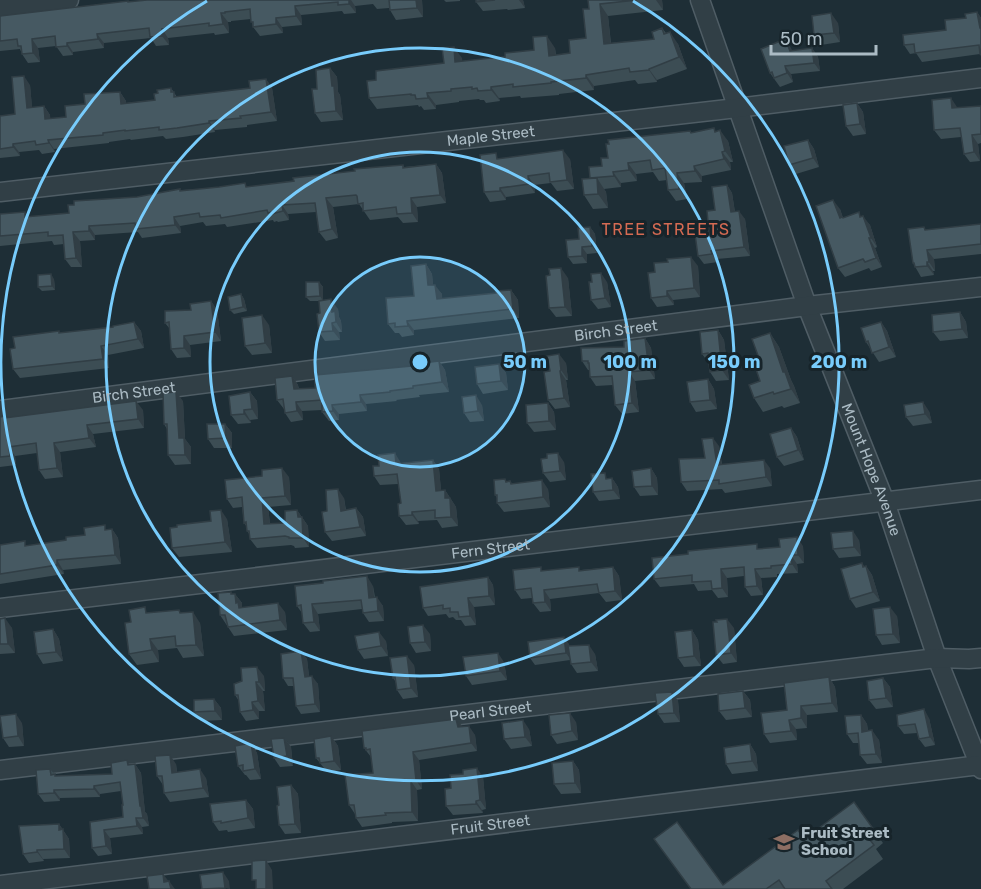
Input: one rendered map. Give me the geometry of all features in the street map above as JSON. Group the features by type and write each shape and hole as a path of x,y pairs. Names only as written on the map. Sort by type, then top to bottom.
{"street":[{"path":"0,8 69,0"},
{"name":"Mount Hope Avenue","path":"700,0 807,306 885,502 937,658 980,767"},
{"name":"Maple Street","path":"0,192 981,78"},
{"name":"Birch Street","path":"0,410 807,306 981,287"},
{"name":"Fern Street","path":"0,608 981,490"},
{"name":"Pearl Street","path":"0,770 937,658 981,658"},
{"name":"Fruit Street","path":"0,885 980,767"}],"building":[{"path":"147,0 349,0 349,4 338,5 338,2 295,6 296,16 276,18 276,24 253,27 250,9 221,13 223,24 209,26 209,23 162,29 162,36 150,37 149,28 97,34 98,39 67,43 67,46 56,47 55,36 32,39 33,53 22,54 17,39 0,41 0,16"},
{"path":"389,0 416,0 417,8 390,10"},
{"path":"588,0 637,0 600,4 604,44 654,39 652,32 662,28 664,34 670,32 679,57 649,70 630,72 629,68 551,83 513,87 513,84 478,91 477,88 472,89 472,87 451,89 451,91 427,93 428,98 416,99 415,95 411,94 369,98 367,81 376,80 376,71 444,63 442,48 454,47 455,62 505,57 505,53 534,50 533,37 547,36 549,56 570,53 569,40 586,38 583,9 589,9"},
{"path":"977,12 981,28 981,54 979,45 915,53 914,44 904,45 903,35 946,30 945,20 966,18 965,14"},
{"path":"831,13 834,33 814,35 812,16"},
{"path":"785,39 790,51 812,48 814,63 785,66 787,73 774,78 761,49"},
{"path":"330,68 336,111 315,113 312,89 317,89 316,70"},
{"path":"24,76 27,108 44,106 45,119 66,117 65,106 85,104 84,94 120,92 121,104 155,100 154,94 158,93 157,90 171,88 174,97 250,88 249,81 266,79 271,112 177,128 125,130 103,133 103,135 48,140 49,143 36,145 35,141 13,144 13,147 0,149 0,116 15,114 12,77"},
{"path":"951,98 952,108 981,106 981,134 972,135 974,152 964,154 960,128 934,130 932,100"},
{"path":"857,103 860,124 846,126 843,105"},
{"path":"714,128 715,132 720,130 725,151 722,152 724,159 694,166 695,171 677,173 679,189 668,190 665,168 652,170 650,160 628,163 629,170 613,172 614,176 590,178 589,167 602,166 601,158 608,158 606,144 609,144 608,140 690,131 691,133"},
{"path":"808,140 813,158 789,165 784,146"},
{"path":"563,150 567,180 550,182 549,173 528,176 529,184 500,188 500,191 484,192 480,155 496,153 497,159"},
{"path":"436,164 440,195 411,198 412,213 397,214 396,207 363,211 363,203 358,204 356,195 326,198 332,229 319,232 315,203 282,205 283,211 272,214 267,210 221,218 220,215 200,217 199,213 174,217 175,225 136,229 135,223 89,226 89,231 73,232 76,258 65,259 63,235 48,236 48,232 0,236 0,214 25,212 25,217 69,213 68,205 74,205 74,201 137,197 180,189 180,191 245,183 246,187 294,181 293,178 355,171 354,169 403,165 403,168"},
{"path":"597,178 598,194 584,195 582,179"},
{"path":"727,185 731,212 739,211 744,247 711,251 712,254 698,256 695,234 709,232 707,211 715,210 712,187"},
{"path":"833,200 840,218 859,212 860,217 863,216 876,258 865,262 863,259 838,268 816,206"},
{"path":"981,224 981,244 927,250 929,262 927,266 915,267 908,229 924,227 925,230"},
{"path":"590,227 592,246 582,247 582,256 568,257 566,240 579,239 578,228"},
{"path":"691,257 694,288 667,291 667,296 651,298 648,273 655,272 654,263 668,262 667,259"},
{"path":"426,264 428,285 435,285 437,299 511,290 513,309 407,321 408,326 395,327 395,323 388,324 386,298 414,296 411,266"},
{"path":"561,268 565,307 549,308 546,276 550,275 549,269"},
{"path":"601,273 605,298 591,300 589,282 592,282 591,274"},
{"path":"51,274 52,286 38,287 38,275"},
{"path":"306,282 319,282 320,296 306,297"},
{"path":"241,294 243,307 230,310 228,297"},
{"path":"331,299 336,322 332,323 333,331 319,332 317,314 320,313 319,301"},
{"path":"211,301 215,332 184,336 184,348 171,349 169,322 165,323 165,311 191,310 190,304"},
{"path":"960,312 962,329 933,332 932,315"},
{"path":"262,315 265,343 245,346 242,318"},
{"path":"134,322 138,339 101,346 103,359 13,369 10,349 15,348 13,337 113,327"},
{"path":"881,322 889,347 872,353 861,328"},
{"path":"718,330 722,370 710,372 708,353 702,354 700,332"},
{"path":"770,333 791,389 754,398 749,385 760,381 754,363 760,361 752,339"},
{"path":"645,338 649,370 629,372 632,403 615,405 612,376 590,377 589,363 582,361 581,348 624,347 624,341"},
{"path":"559,354 564,398 548,400 544,372 550,371 547,356"},
{"path":"439,361 442,382 360,395 361,402 332,405 333,411 322,412 322,400 296,402 297,411 285,413 283,399 277,400 275,378 292,376 294,389 315,388 315,375 422,365 422,363"},
{"path":"499,364 501,381 477,384 475,367"},
{"path":"708,379 710,400 690,402 687,382"},
{"path":"176,392 179,438 184,438 185,455 168,455 163,393"},
{"path":"250,392 252,409 244,410 244,414 231,415 229,396"},
{"path":"476,395 478,411 464,413 462,397"},
{"path":"136,401 138,419 87,425 89,438 54,443 57,468 39,470 36,443 9,447 10,456 0,457 0,417"},
{"path":"923,402 925,414 906,417 904,405"},
{"path":"548,403 549,421 527,423 526,405"},
{"path":"207,424 225,424 226,438 208,439"},
{"path":"791,428 798,450 777,457 770,434"},
{"path":"713,438 717,465 764,460 766,477 719,484 719,480 681,482 679,459 705,458 702,439"},
{"path":"395,453 396,464 433,460 436,491 445,490 445,498 450,498 451,517 435,518 435,510 412,512 412,515 399,516 398,504 401,503 397,474 374,476 373,466 379,466 378,455"},
{"path":"558,453 560,471 543,473 541,459 547,458 547,454"},
{"path":"282,468 285,496 262,498 264,524 285,523 285,511 297,510 298,517 302,517 303,538 285,536 250,539 246,522 244,523 242,497 227,499 225,480 262,476 262,470"},
{"path":"651,468 652,486 634,487 632,471"},
{"path":"605,473 606,479 612,478 613,490 593,492 591,474"},
{"path":"505,479 511,484 542,480 543,497 497,503 494,480"},
{"path":"338,489 341,511 356,508 360,527 325,532 322,512 327,511 326,490"},
{"path":"221,510 225,542 172,548 170,528 211,521 210,511"},
{"path":"105,525 105,530 112,529 115,555 57,560 57,565 0,574 0,545 25,541 25,546 66,540 66,537 85,535 84,528"},
{"path":"853,531 854,547 833,549 831,533"},
{"path":"797,537 798,555 791,555 792,564 755,569 757,586 745,587 744,567 721,569 722,588 712,589 711,581 692,582 692,575 654,579 652,558 688,554 688,551 757,544 757,549 780,547 779,539"},
{"path":"862,563 863,567 866,566 873,592 850,599 841,569"},
{"path":"541,567 541,571 579,567 579,571 613,567 615,591 599,593 597,584 544,590 545,602 533,603 531,588 515,590 513,570"},
{"path":"367,576 369,598 377,597 378,611 363,613 361,600 312,604 314,622 303,623 301,605 297,606 295,586"},
{"path":"488,577 489,596 468,598 470,616 459,617 458,612 450,612 450,608 443,609 443,605 423,608 420,587"},
{"path":"218,593 235,594 239,608 278,603 280,620 228,627 225,615 220,615"},
{"path":"145,607 146,613 179,610 180,613 193,612 196,645 176,646 175,636 150,639 152,650 129,654 125,623 131,622 129,610"},
{"path":"890,607 893,634 876,635 873,609"},
{"path":"5,618 8,644 0,644 0,619"},
{"path":"727,619 731,653 716,655 713,622"},
{"path":"423,625 425,642 410,643 408,627"},
{"path":"53,629 56,652 37,654 34,632"},
{"path":"692,630 694,656 678,658 675,632"},
{"path":"379,632 381,646 358,650 355,636"},
{"path":"564,637 566,653 530,658 528,642"},
{"path":"589,645 591,662 571,664 568,646"},
{"path":"301,651 305,677 312,676 315,704 296,706 293,678 283,678 281,654"},
{"path":"498,653 500,671 466,676 463,657"},
{"path":"407,656 411,688 397,690 390,658"},
{"path":"257,667 258,701 252,702 253,710 240,712 234,684 242,681 241,668"},
{"path":"829,677 832,703 801,706 801,718 789,720 791,731 764,734 761,713 787,710 784,683"},
{"path":"883,678 886,698 869,700 867,681"},
{"path":"743,691 745,708 719,711 718,694"},
{"path":"672,692 674,713 658,714 655,693"},
{"path":"214,699 215,711 194,712 194,700"},
{"path":"924,709 930,737 919,739 915,724 898,726 897,715"},
{"path":"570,713 572,731 551,735 549,715"},
{"path":"16,714 18,736 3,738 0,716"},
{"path":"861,715 862,732 872,730 876,754 860,755 858,733 847,734 845,716"},
{"path":"456,719 458,727 469,726 471,743 413,752 416,780 411,781 412,812 385,813 386,815 356,818 354,805 349,805 345,775 373,773 370,749 364,748 362,731"},
{"path":"523,720 525,737 504,739 502,723"},
{"path":"331,736 334,761 320,763 319,758 316,758 314,739"},
{"path":"284,738 287,756 274,758 271,739"},
{"path":"251,743 255,769 243,771 243,765 238,766 235,746"},
{"path":"750,744 752,761 726,764 724,748"},
{"path":"170,755 172,773 200,769 203,788 164,793 162,776 157,776 155,756"},
{"path":"127,760 128,765 135,764 143,818 136,818 137,826 104,830 106,846 92,848 90,822 123,817 120,782 94,786 94,789 54,790 54,793 38,794 36,770 50,769 51,775 55,774 55,776 112,774 111,763"},
{"path":"573,761 575,783 554,784 552,763"},
{"path":"477,768 480,800 476,801 476,804 446,806 445,789 451,788 450,775 463,774 463,770"},
{"path":"291,785 295,824 279,825 277,787"},
{"path":"246,800 248,818 221,823 221,821 213,822 210,804"},
{"path":"854,802 874,830 866,835 874,845 826,881 832,889 785,889 779,880 766,889 691,889 654,839 677,822 723,885 798,830 804,839"},
{"path":"59,824 59,830 63,829 64,849 37,850 37,852 23,854 19,826"},
{"path":"266,860 266,889 256,889 256,880 252,880 252,861"},
{"path":"223,872 225,888 202,889 200,875"},
{"path":"163,874 164,882 169,881 171,889 149,889 147,876"}],"place":[{"name":"Fruit Street School","path":"784,842"}],"district":[{"name":"TREE STREETS","path":"666,229"}]}
